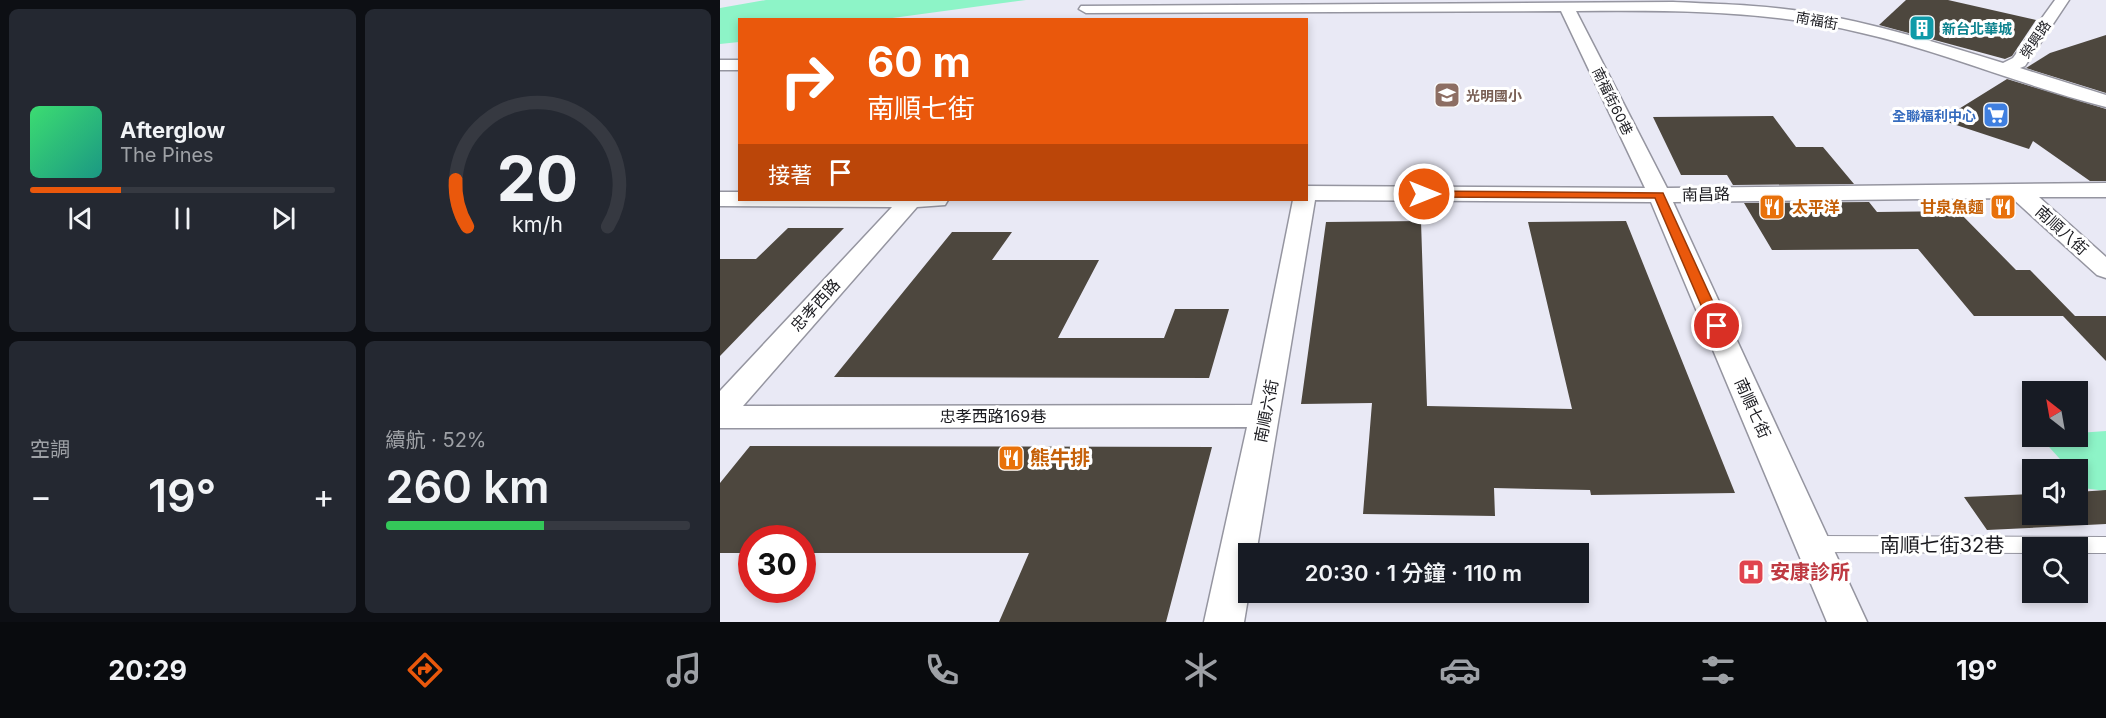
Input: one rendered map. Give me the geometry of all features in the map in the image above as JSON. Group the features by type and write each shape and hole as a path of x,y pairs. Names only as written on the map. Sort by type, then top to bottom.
{"street":[{"name":"榮興路","path":"2003,69 2019,62 2062,1"},
{"name":"南福街","path":"1086,10 1673,6 1800,16 1891,36 2106,101"},
{"name":"南福街60巷","path":"1567,8 1659,195"},
{"path":"720,65 738,65"},
{"name":"南順八街","path":"2017,190 2106,270"},
{"name":"南昌路","path":"1308,193 1659,195 2106,190"},
{"name":"南順七街","path":"1659,195 1848,622"},
{"path":"720,199 738,200"},
{"name":"忠孝西路","path":"720,411 910,201"},
{"name":"南順六街","path":"1224,622 1266,416 1304,201"},
{"name":"忠孝西路169巷","path":"720,417 1266,416"}],"lane":[{"name":"南順七街32巷","path":"1813,544 2106,545"}],"green space":[{"path":"766,0 1026,0 892,18 738,18 738,42 720,44 720,8"},
{"path":"2106,431 2106,491 2088,489 2088,459 2060,459 2049,447 2088,447 2088,432"}],"building":[{"name":"新台北華城","path":"1906,0 1948,0 2036,20 2012,56 2005,59 1879,25"},
{"path":"2106,35 2106,93 2026,68 2050,53"},
{"path":"2007,79 2106,109 2106,181 2090,181 2033,141 2029,149 1941,120"},
{"path":"1773,116 1796,147 1823,147 1854,184 1733,185 1727,175 1681,175 1653,117"},
{"path":"1869,202 1877,212 1958,211 2016,270 2030,270 2075,316 1974,316 1918,249 1772,250 1744,203"},
{"path":"1421,221 1427,406 1572,409 1528,222 1626,221 1735,493 1591,495 1590,490 1494,488 1495,516 1363,514 1372,403 1301,404 1326,222"},
{"path":"788,228 844,228 720,356 720,259 756,259"},
{"path":"952,232 1012,232 992,260 1099,260 1058,338 1164,338 1175,309 1229,309 1209,378 834,377"},
{"path":"2063,316 2106,316 2106,361"},
{"path":"750,446 1212,447 1166,622 999,622 1029,553 816,553 816,525 738,525 738,553 720,553 720,483"},
{"path":"2106,490 2106,524 2088,525 2088,491"},
{"path":"2022,494 2022,525 2086,525 1987,530 1964,497"}],"place":[{"name":"新台北華城","path":"1922,28"},
{"name":"光明國小","path":"1447,95"},
{"name":"全聯福利中心","path":"1996,115"},
{"name":"太平洋","path":"1772,207"},
{"name":"甘泉魚麵","path":"2003,207"},
{"name":"熊牛排","path":"1011,458"},
{"name":"安康診所","path":"1751,572"}],"route":[{"path":"1424,194 1659,195 1717,326"}]}
